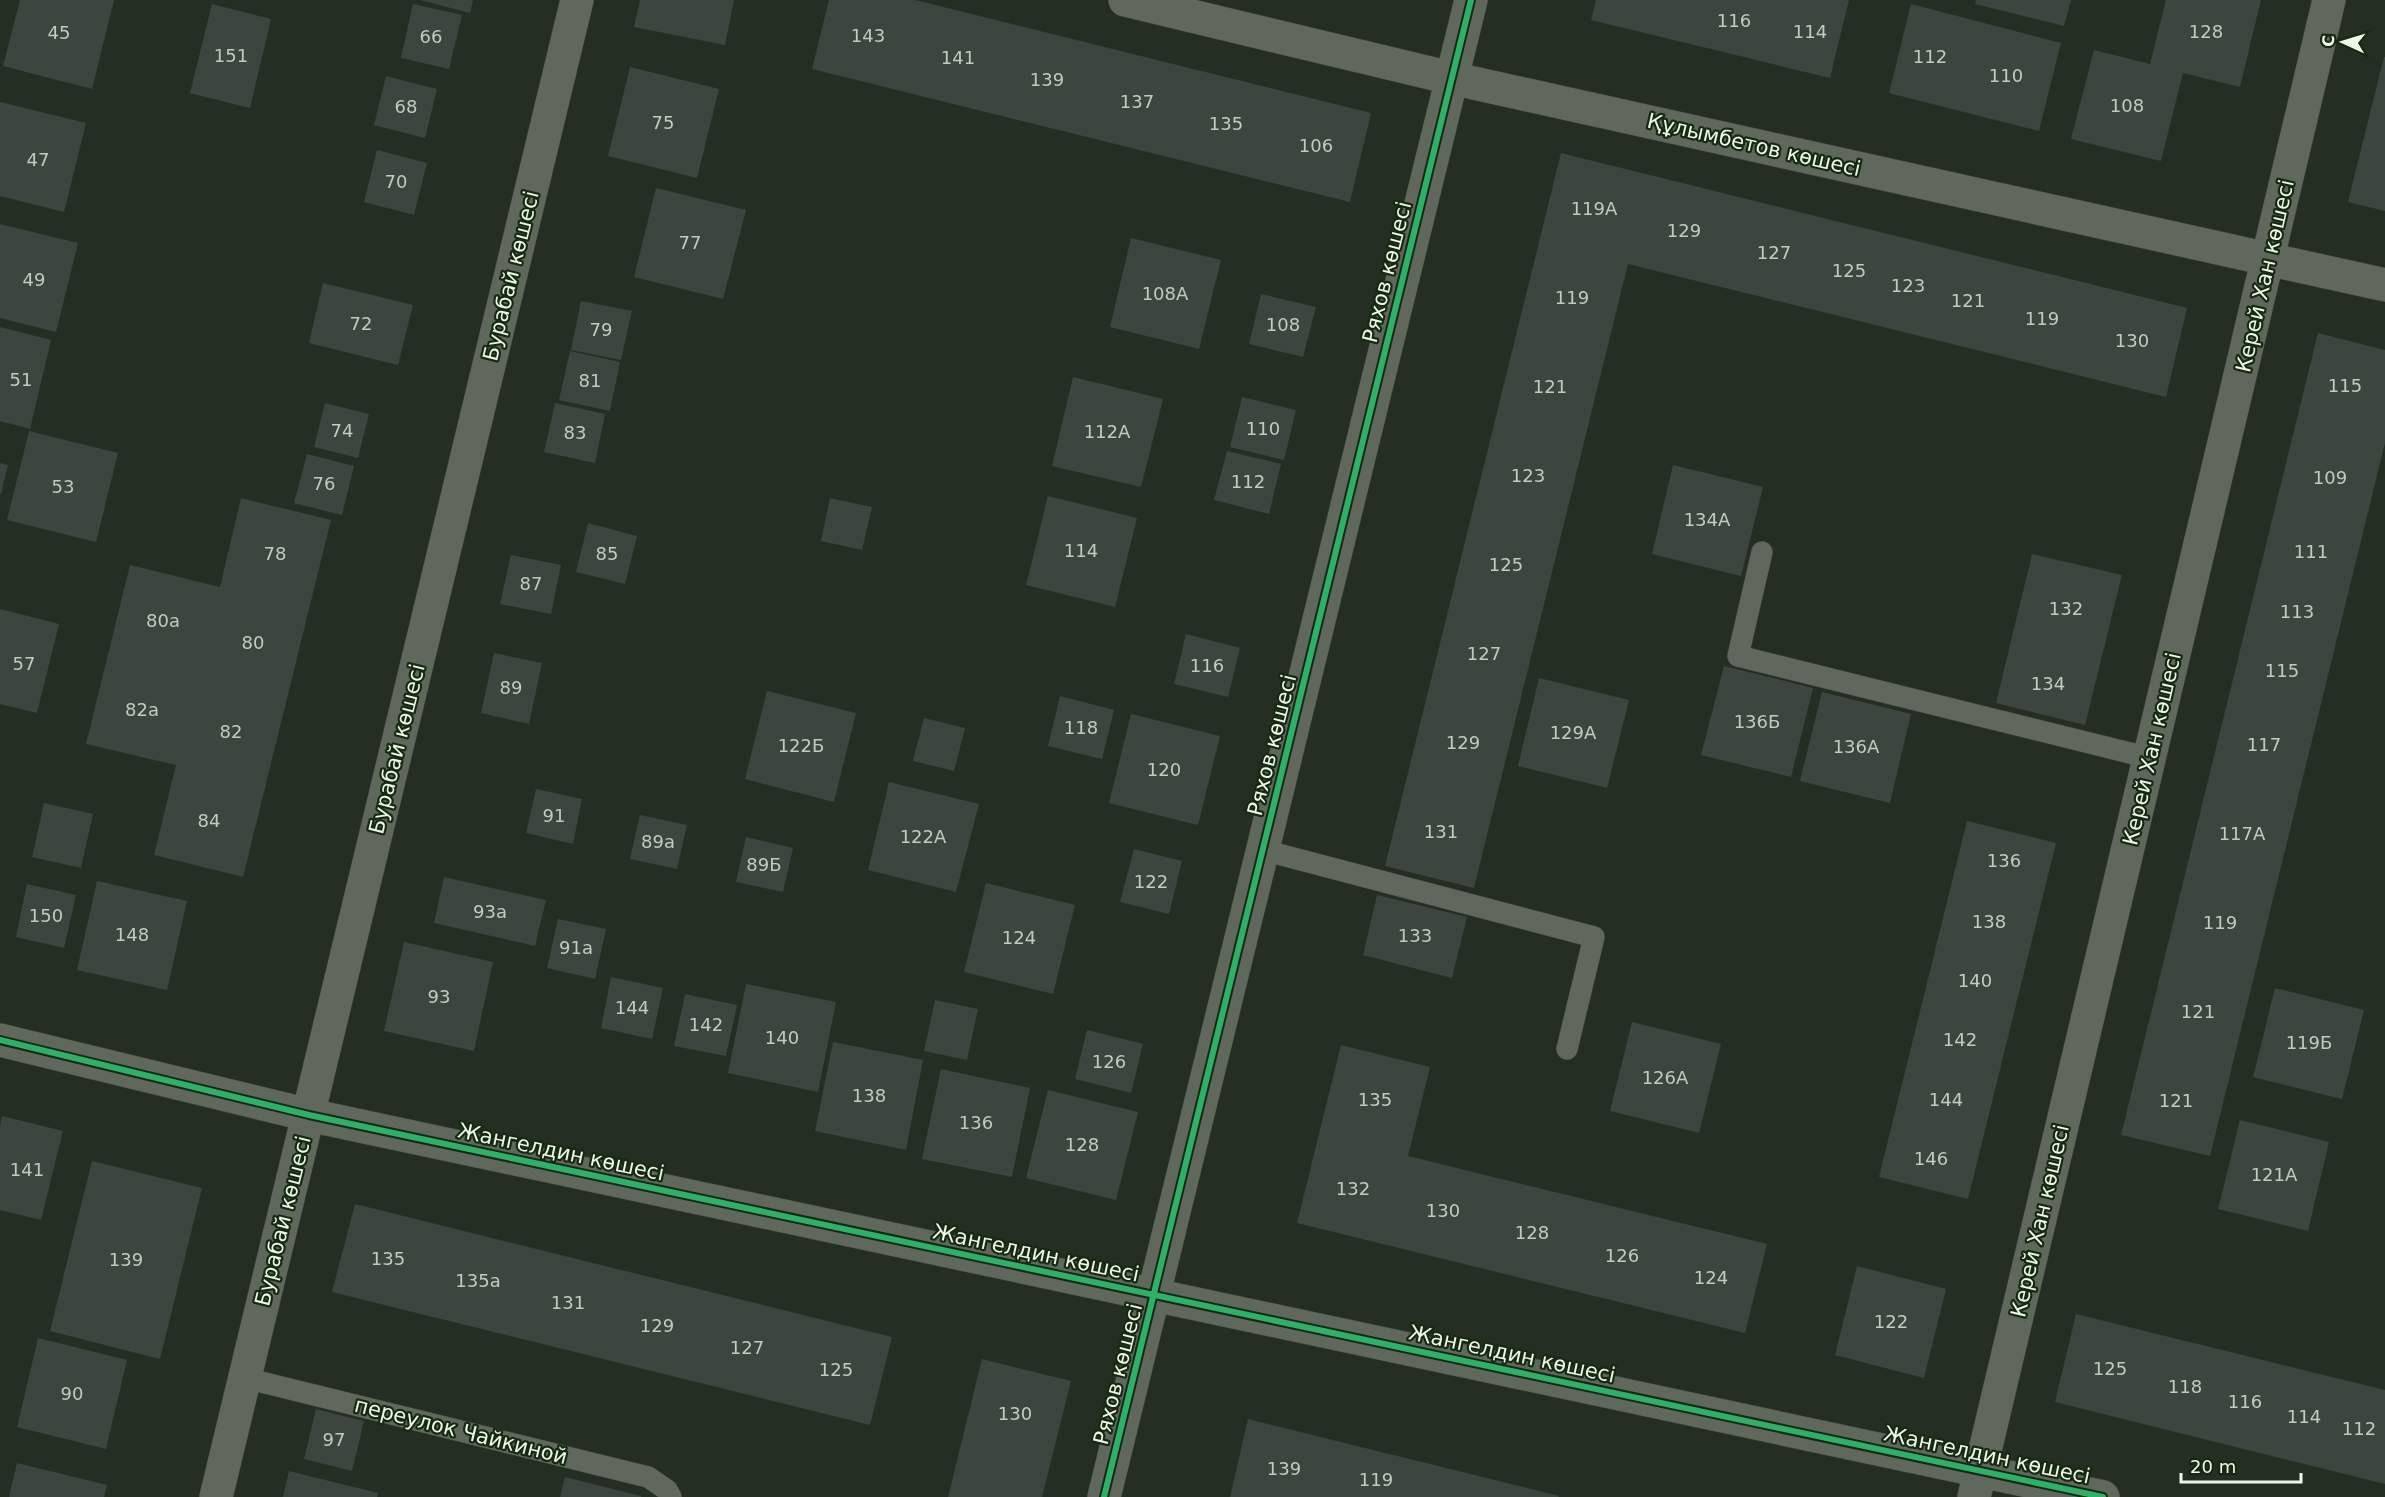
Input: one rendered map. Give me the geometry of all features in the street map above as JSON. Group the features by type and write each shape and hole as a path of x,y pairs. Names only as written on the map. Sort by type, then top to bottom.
{"street":[{"name":"Бурабай көшесі","path":"216,1497 577,0"},
{"name":"Құлымбетов көшесі","path":"1125,0 1451,78 2385,285"},
{"name":"Ряхов көшесі","path":"1104,1497 1471,0"},
{"name":"Керей Хан көшесі","path":"1978,1484 2330,0"},
{"name":"Жангелдин көшесі","path":"0,1040 309,1115 1154,1294 1978,1484 2103,1497"}],"lane":[{"path":"1762,552 1738,656 2150,758"},
{"path":"1263,850 1594,937 1567,1049"},
{"name":"переулок Чайкиной","path":"245,1378 648,1477 667,1490 671,1497"}],"building":[{"path":"20,0 114,0 92,89 3,66"},
{"path":"420,0 473,0 470,13"},
{"path":"640,0 734,0 725,45 634,27"},
{"path":"829,0 915,0 1371,113 1350,202 812,69"},
{"path":"1596,0 1849,0 1830,78 1591,20"},
{"path":"1976,0 2071,0 2064,26 1975,4"},
{"path":"2166,0 2261,0 2240,87 2183,73 2161,161 2071,139 2094,50 2150,64"},
{"path":"212,4 271,19 250,108 190,93"},
{"path":"413,4 462,15 449,69 401,58"},
{"path":"1911,4 2061,43 2039,131 1889,93"},
{"path":"2385,57 2385,211 2348,202"},
{"path":"630,67 719,89 697,178 608,156"},
{"path":"386,76 437,89 425,138 374,125"},
{"path":"0,102 86,123 64,212 0,196"},
{"path":"377,150 427,163 414,215 364,202"},
{"path":"1561,153 2187,308 2166,397 1628,264 1474,888 1385,866"},
{"path":"656,188 746,210 723,299 634,277"},
{"path":"0,224 78,243 56,332 0,318"},
{"path":"1131,238 1221,260 1199,349 1110,327"},
{"path":"323,283 413,305 398,365 309,343"},
{"path":"1261,294 1316,307 1303,357 1249,344"},
{"path":"581,301 632,311 621,360 571,350"},
{"path":"0,327 51,340 30,429 0,421"},
{"path":"2318,333 2385,350 2385,443 2210,1156 2121,1135"},
{"path":"570,351 620,362 610,411 559,400"},
{"path":"1073,377 1163,399 1141,487 1052,466"},
{"path":"1242,397 1296,410 1284,460 1230,447"},
{"path":"325,403 369,414 358,458 314,447"},
{"path":"555,403 605,414 595,463 544,452"},
{"path":"29,431 118,453 96,542 7,520"},
{"path":"1227,451 1281,464 1269,514 1214,500"},
{"path":"307,454 354,466 342,515 294,503"},
{"path":"0,463 8,465 1,494 0,494"},
{"path":"1673,465 1763,487 1741,576 1652,554"},
{"path":"1048,496 1137,518 1115,607 1026,585"},
{"path":"241,498 331,520 243,877 154,855 176,765 86,744 130,565 220,587"},
{"path":"830,498 872,507 862,550 821,541"},
{"path":"588,523 637,536 625,584 576,572"},
{"path":"2032,554 2122,575 2085,725 1996,703"},
{"path":"511,555 561,565 551,614 500,604"},
{"path":"0,609 59,624 37,713 0,704"},
{"path":"1186,634 1240,648 1228,697 1174,684"},
{"path":"494,653 542,663 529,724 481,713"},
{"path":"1724,666 1813,688 1791,777 1701,755"},
{"path":"1539,678 1629,700 1607,788 1518,766"},
{"path":"767,691 856,713 834,802 745,779"},
{"path":"1822,692 1911,714 1890,803 1800,781"},
{"path":"1060,696 1114,710 1102,759 1048,746"},
{"path":"1131,714 1220,736 1198,825 1109,803"},
{"path":"924,718 965,728 954,771 913,761"},
{"path":"889,782 979,804 956,892 868,870"},
{"path":"536,789 582,799 573,844 526,833"},
{"path":"44,803 93,814 81,868 32,857"},
{"path":"640,815 687,825 677,869 630,859"},
{"path":"1967,821 2056,843 1968,1199 1879,1177"},
{"path":"746,837 793,848 783,892 736,882"},
{"path":"1134,849 1182,861 1169,914 1120,902"},
{"path":"444,877 546,900 535,946 434,923"},
{"path":"97,881 187,901 167,990 77,970"},
{"path":"986,883 1075,905 1053,994 964,972"},
{"path":"27,884 76,895 64,948 16,937"},
{"path":"1377,895 1467,917 1452,978 1363,955"},
{"path":"558,919 606,929 595,979 547,968"},
{"path":"404,942 493,962 474,1051 384,1031"},
{"path":"611,977 663,988 652,1039 601,1028"},
{"path":"746,984 836,1002 818,1092 728,1073"},
{"path":"2275,988 2364,1010 2342,1099 2253,1077"},
{"path":"685,994 737,1005 726,1056 674,1046"},
{"path":"935,1000 978,1009 967,1060 924,1051"},
{"path":"1632,1022 1721,1044 1699,1133 1610,1111"},
{"path":"1087,1030 1143,1044 1131,1093 1075,1079"},
{"path":"833,1042 923,1060 906,1150 815,1131"},
{"path":"1341,1045 1430,1067 1408,1156 1767,1244 1745,1333 1297,1223"},
{"path":"941,1069 1030,1088 1012,1177 922,1159"},
{"path":"1048,1090 1138,1112 1116,1200 1026,1178"},
{"path":"2,1116 63,1131 41,1220 0,1210"},
{"path":"2240,1120 2329,1142 2308,1231 2218,1209"},
{"path":"92,1161 202,1188 160,1359 50,1331"},
{"path":"355,1204 892,1337 870,1425 332,1292"},
{"path":"1857,1266 1946,1289 1924,1378 1835,1355"},
{"path":"2076,1314 2385,1390 2385,1484 2055,1402"},
{"path":"38,1338 127,1360 106,1449 17,1427"},
{"path":"982,1359 1071,1381 1042,1497 948,1497"},
{"path":"316,1409 364,1421 352,1471 304,1459"},
{"path":"1248,1419 1559,1496 1230,1497"},
{"path":"17,1463 107,1485 104,1497 9,1497"},
{"path":"289,1471 378,1493 377,1497 283,1497"},
{"path":"565,1477 641,1496 641,1497 560,1497"}],"cycle path":[{"path":"1104,1497 1471,0"},
{"path":"0,1040 309,1115 2103,1497"}]}
